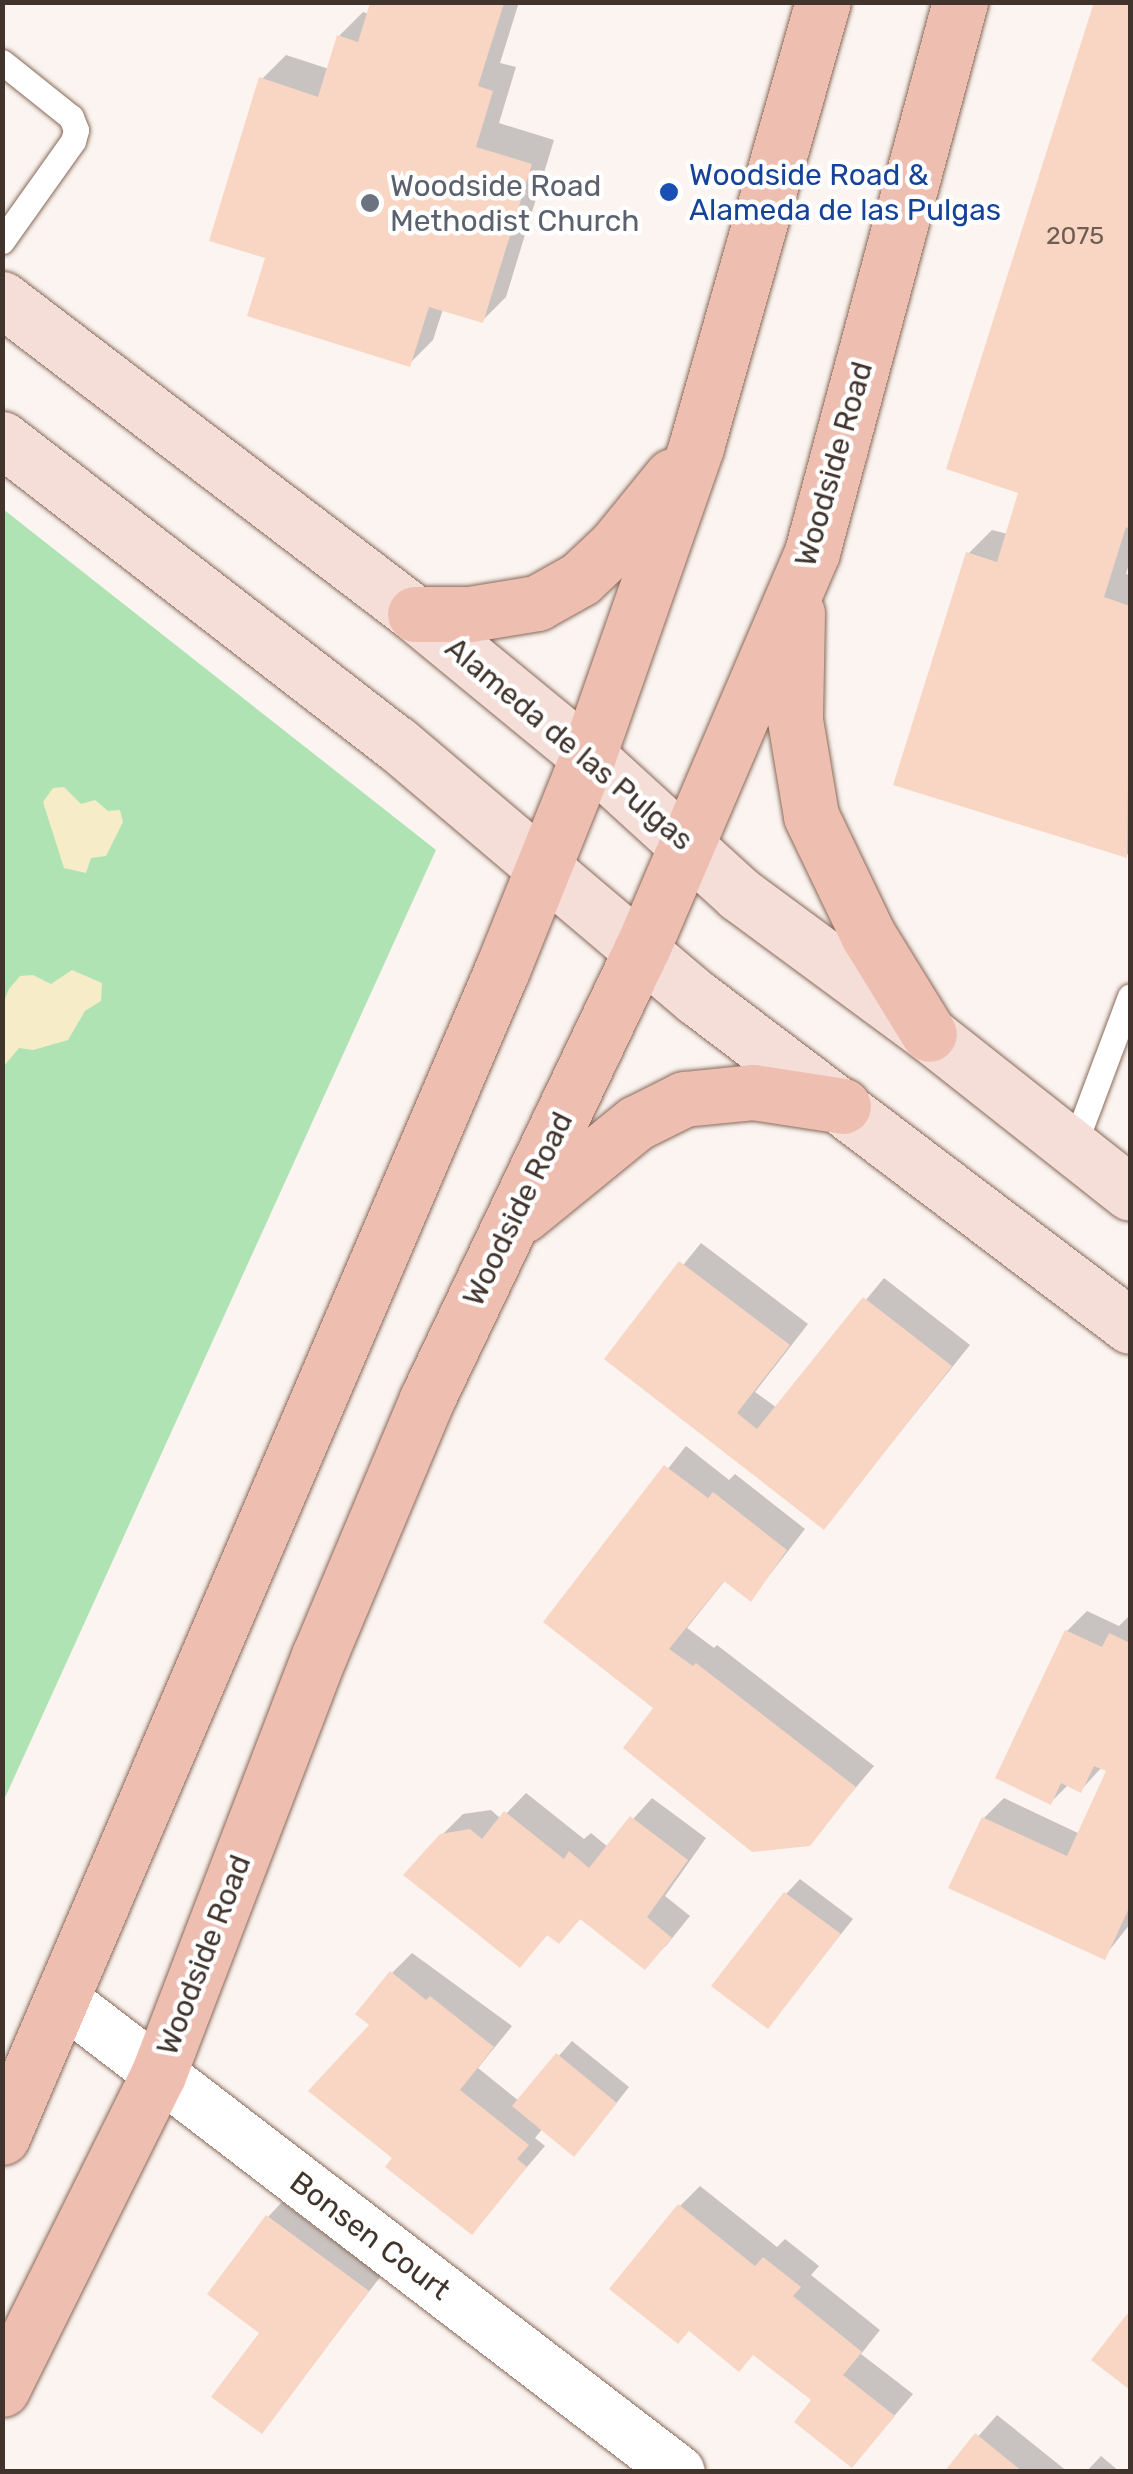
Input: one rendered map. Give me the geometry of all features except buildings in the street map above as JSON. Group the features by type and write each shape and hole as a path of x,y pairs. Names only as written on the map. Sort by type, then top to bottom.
{"main road":[{"path":"2,2137 544,869 588,756 696,447 823,2"},
{"name":"Woodside Road","path":"2,2389 158,2075 319,1656 426,1399 642,950 812,552 960,2"},
{"name":"Alameda de las Pulgas","path":"2,299 414,614 588,756 740,894 929,1034 1130,1193"},
{"path":"2,439 396,743 697,998 1130,1326"},
{"path":"414,614 470,614 538,603 580,579 615,546 696,447"},
{"path":"797,588 796,720 811,816 868,934 929,1034"},
{"path":"510,1226 636,1123 684,1099 753,1092 842,1106"}],"street":[{"name":"Bonsen Court","path":"62,1999 678,2472"}],"lane":[{"path":"2,62 71,117 76,130 73,141 2,241"},
{"path":"1073,1148 1130,996"}],"green space":[{"path":"3,509 436,850 3,1802"}],"sand":[{"path":"64,787 81,804 95,800 108,811 120,810 123,822 106,856 91,858 86,873 64,868 43,802 53,788"},
{"path":"72,970 102,983 101,1001 85,1011 68,1040 33,1050 19,1048 3,1067 3,1004 9,989 20,976 33,975 51,984"}],"place":[{"name":"Woodside Road & Alameda de las Pulgas","path":"669,192"},
{"name":"Woodside Road Methodist Church","path":"370,203"}]}
